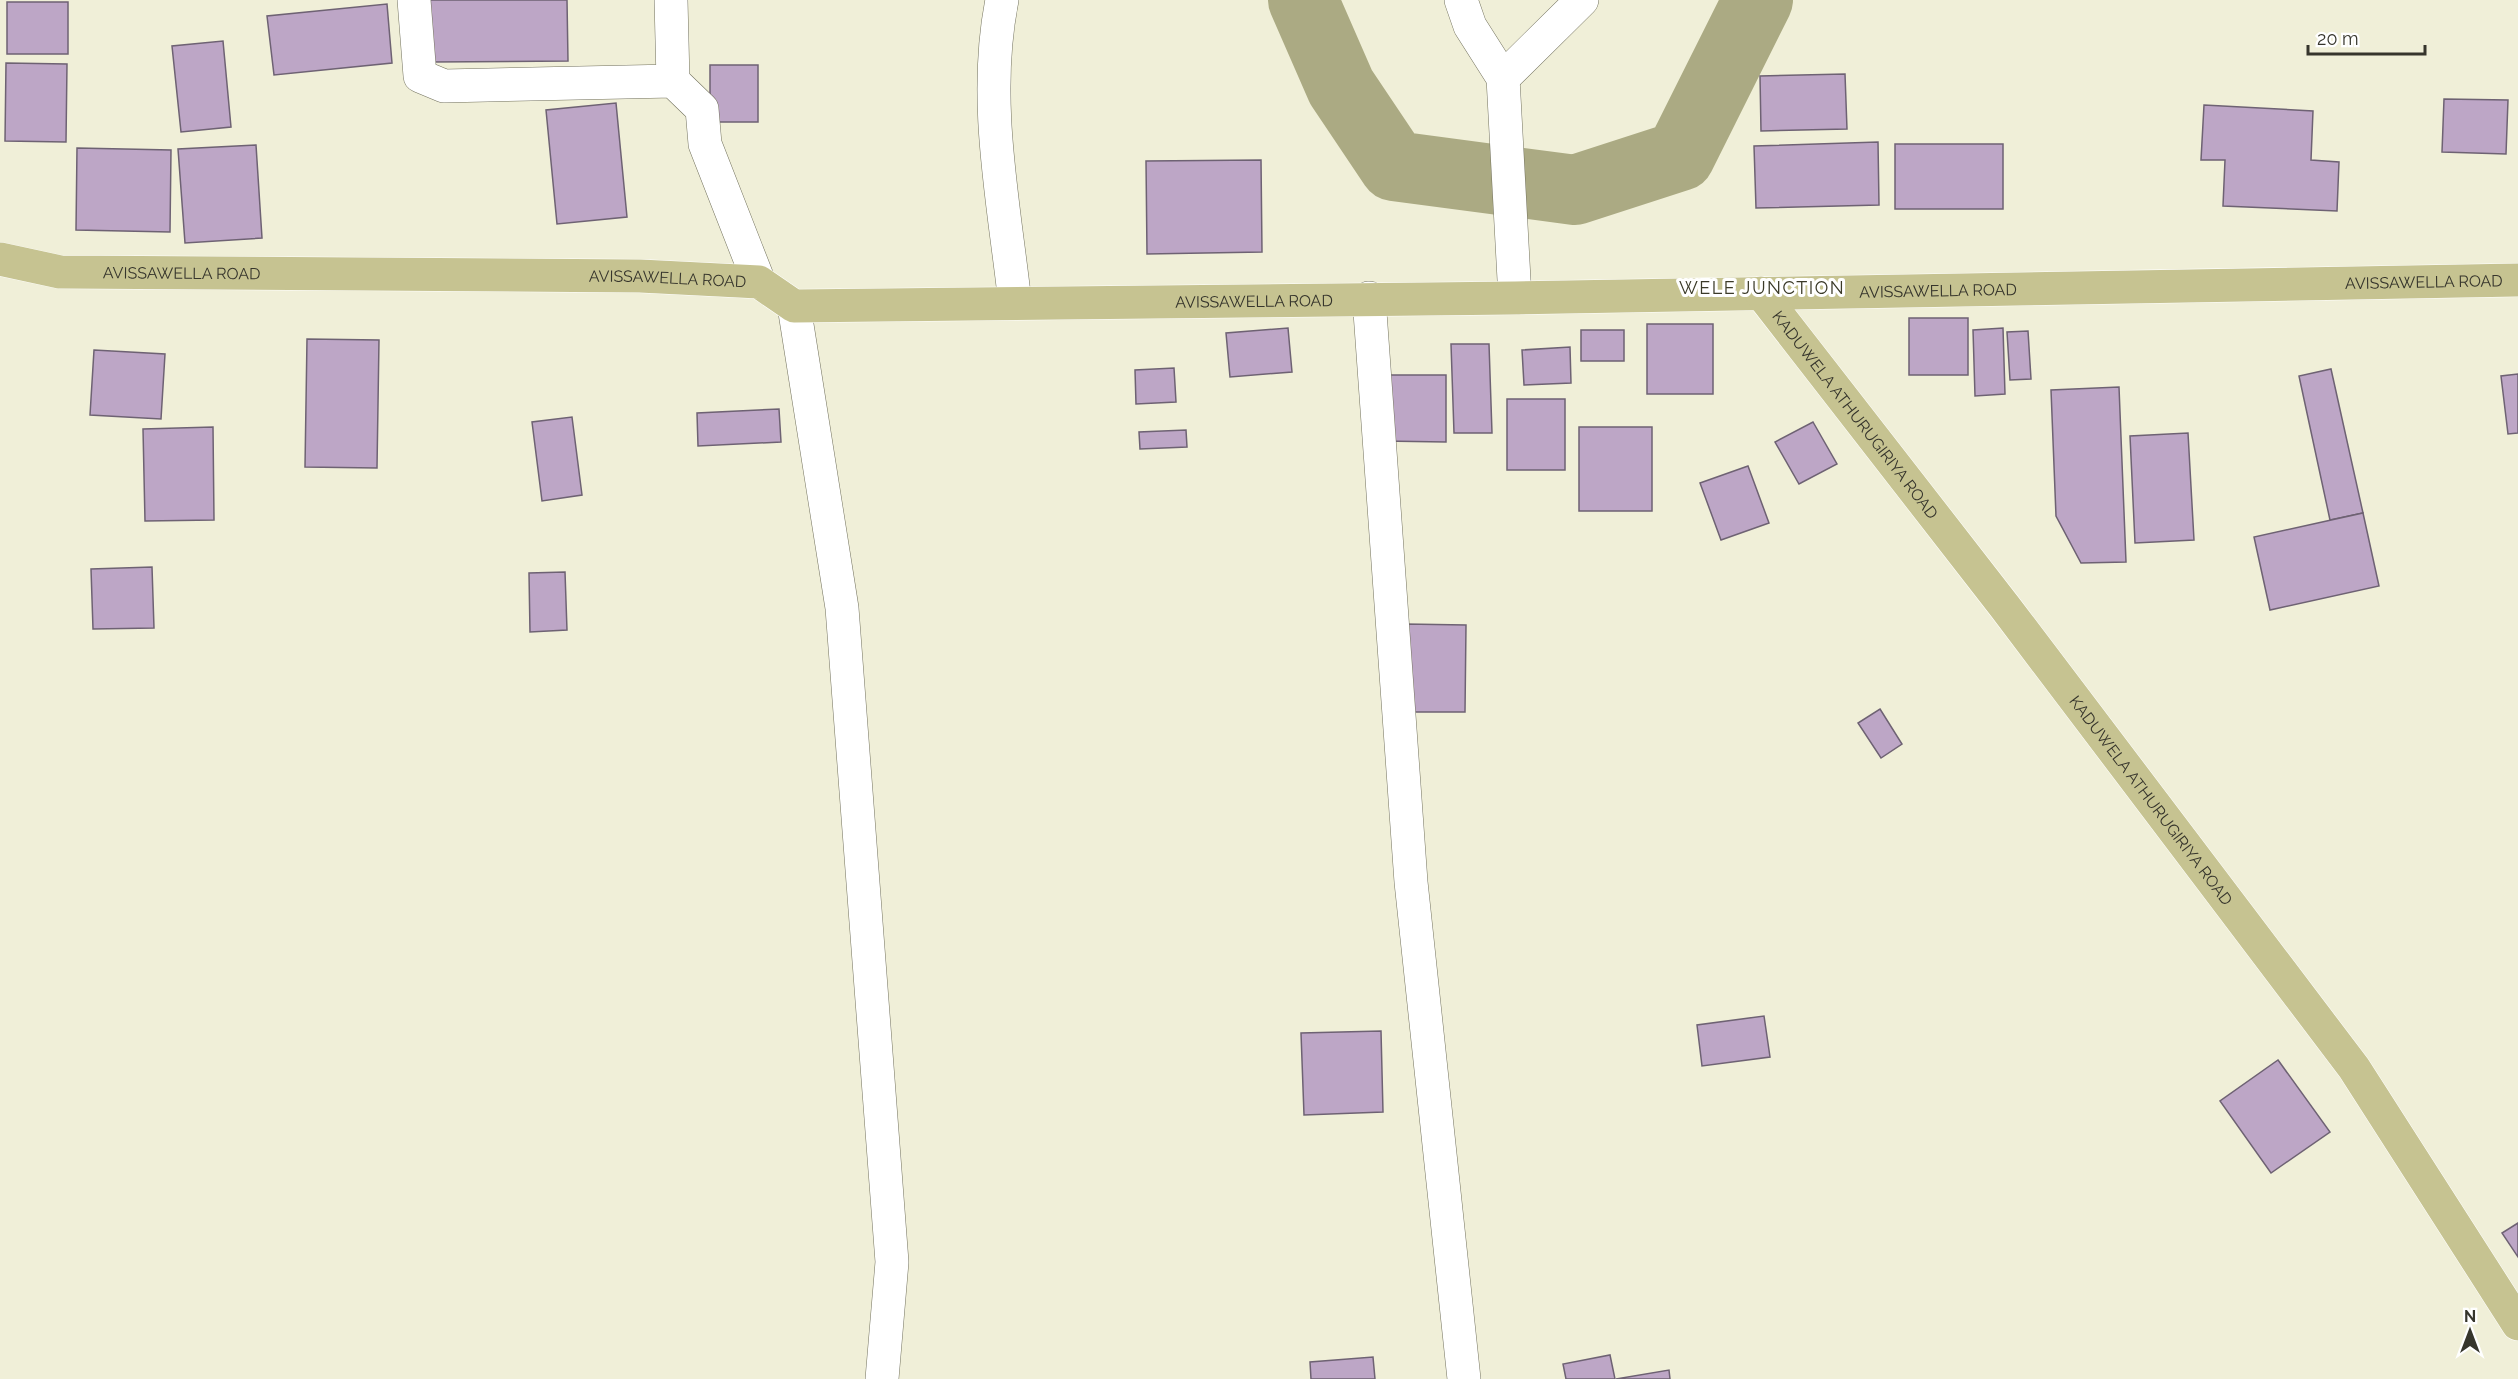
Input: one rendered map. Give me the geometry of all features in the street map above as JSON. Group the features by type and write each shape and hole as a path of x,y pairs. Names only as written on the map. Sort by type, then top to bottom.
{"main road":[{"name":"AVISSAWELLA ROAD","path":"0,259 60,272 640,276 759,282 794,306 1515,298 2518,280"},
{"name":"KADUWELA ATHURUGIRIYA ROAD","path":"1761,293 2005,607 2354,1068 2518,1324"}],"street":[{"path":"414,0 420,76 444,86 673,81"},
{"path":"671,0 673,81 702,109 705,144 759,282"},
{"path":"1002,0 998,22 993,111 1015,303"},
{"path":"1461,0 1470,26 1503,92 1515,298"},
{"path":"1503,92 1582,0"},
{"path":"1369,298 1411,882 1464,1379"},
{"path":"794,306 842,608 892,1262 882,1379"}],"building":[{"path":"430,0 567,0 568,61 431,62"},
{"path":"7,2 68,2 68,54 7,54"},
{"path":"387,4 392,63 274,75 267,16"},
{"path":"223,41 231,127 181,132 172,46"},
{"path":"6,63 67,64 66,142 5,141"},
{"path":"710,65 758,65 758,122 710,122"},
{"path":"1845,74 1847,129 1761,131 1760,76"},
{"path":"2444,99 2508,100 2506,154 2442,152"},
{"path":"616,103 627,217 557,224 546,110"},
{"path":"2204,105 2313,111 2311,160 2339,162 2337,211 2223,206 2225,160 2201,160"},
{"path":"1878,142 1879,205 1756,208 1754,146"},
{"path":"1895,144 2003,144 2003,209 1895,209"},
{"path":"256,145 262,238 185,243 178,149"},
{"path":"77,148 171,150 170,232 76,230"},
{"path":"1261,160 1262,252 1147,254 1146,161"},
{"path":"1909,318 1968,318 1968,375 1909,375"},
{"path":"1647,324 1713,324 1713,394 1647,394"},
{"path":"1288,328 1292,372 1230,377 1226,333"},
{"path":"2003,328 2005,394 1975,396 1973,330"},
{"path":"1581,330 1624,330 1624,361 1581,361"},
{"path":"2028,331 2031,379 2010,380 2007,332"},
{"path":"307,339 379,340 377,468 305,467"},
{"path":"1451,344 1489,344 1492,433 1454,433"},
{"path":"1570,347 1571,383 1524,385 1522,350"},
{"path":"94,350 165,354 161,419 90,415"},
{"path":"1174,368 1176,402 1136,404 1135,370"},
{"path":"2331,369 2363,513 2330,520 2299,376"},
{"path":"2518,374 2518,433 2508,434 2501,376"},
{"path":"1383,375 1446,375 1446,442 1382,441"},
{"path":"2119,387 2126,562 2081,563 2056,516 2051,390"},
{"path":"1507,399 1565,399 1565,470 1507,470"},
{"path":"779,409 781,442 698,446 697,413"},
{"path":"572,417 582,495 542,501 532,422"},
{"path":"1813,422 1837,464 1799,484 1775,442"},
{"path":"213,427 214,520 145,521 143,429"},
{"path":"1579,427 1652,427 1652,511 1579,511"},
{"path":"1186,430 1187,447 1140,449 1139,432"},
{"path":"2188,433 2194,540 2135,543 2130,436"},
{"path":"1748,466 1769,523 1721,540 1700,483"},
{"path":"2363,513 2379,586 2270,610 2254,537"},
{"path":"152,567 154,628 93,629 91,569"},
{"path":"565,572 567,630 530,632 529,573"},
{"path":"1405,624 1466,625 1465,712 1404,712"},
{"path":"1880,709 1902,744 1881,758 1858,723"},
{"path":"1764,1016 1770,1057 1702,1066 1697,1025"},
{"path":"1381,1031 1383,1112 1304,1115 1301,1033"},
{"path":"2278,1060 2330,1132 2271,1173 2220,1101"},
{"path":"2518,1223 2518,1257 2502,1233"},
{"path":"1610,1355 1615,1379 1566,1379 1563,1364"},
{"path":"1373,1357 1375,1379 1311,1379 1310,1362"},
{"path":"1669,1370 1670,1379 1616,1379"}],"waterway":[{"path":"1303,0 1341,87 1394,166 1575,190 1680,156 1758,0"}],"district":[{"name":"WELE JUNCTION","path":"1762,288"}]}
